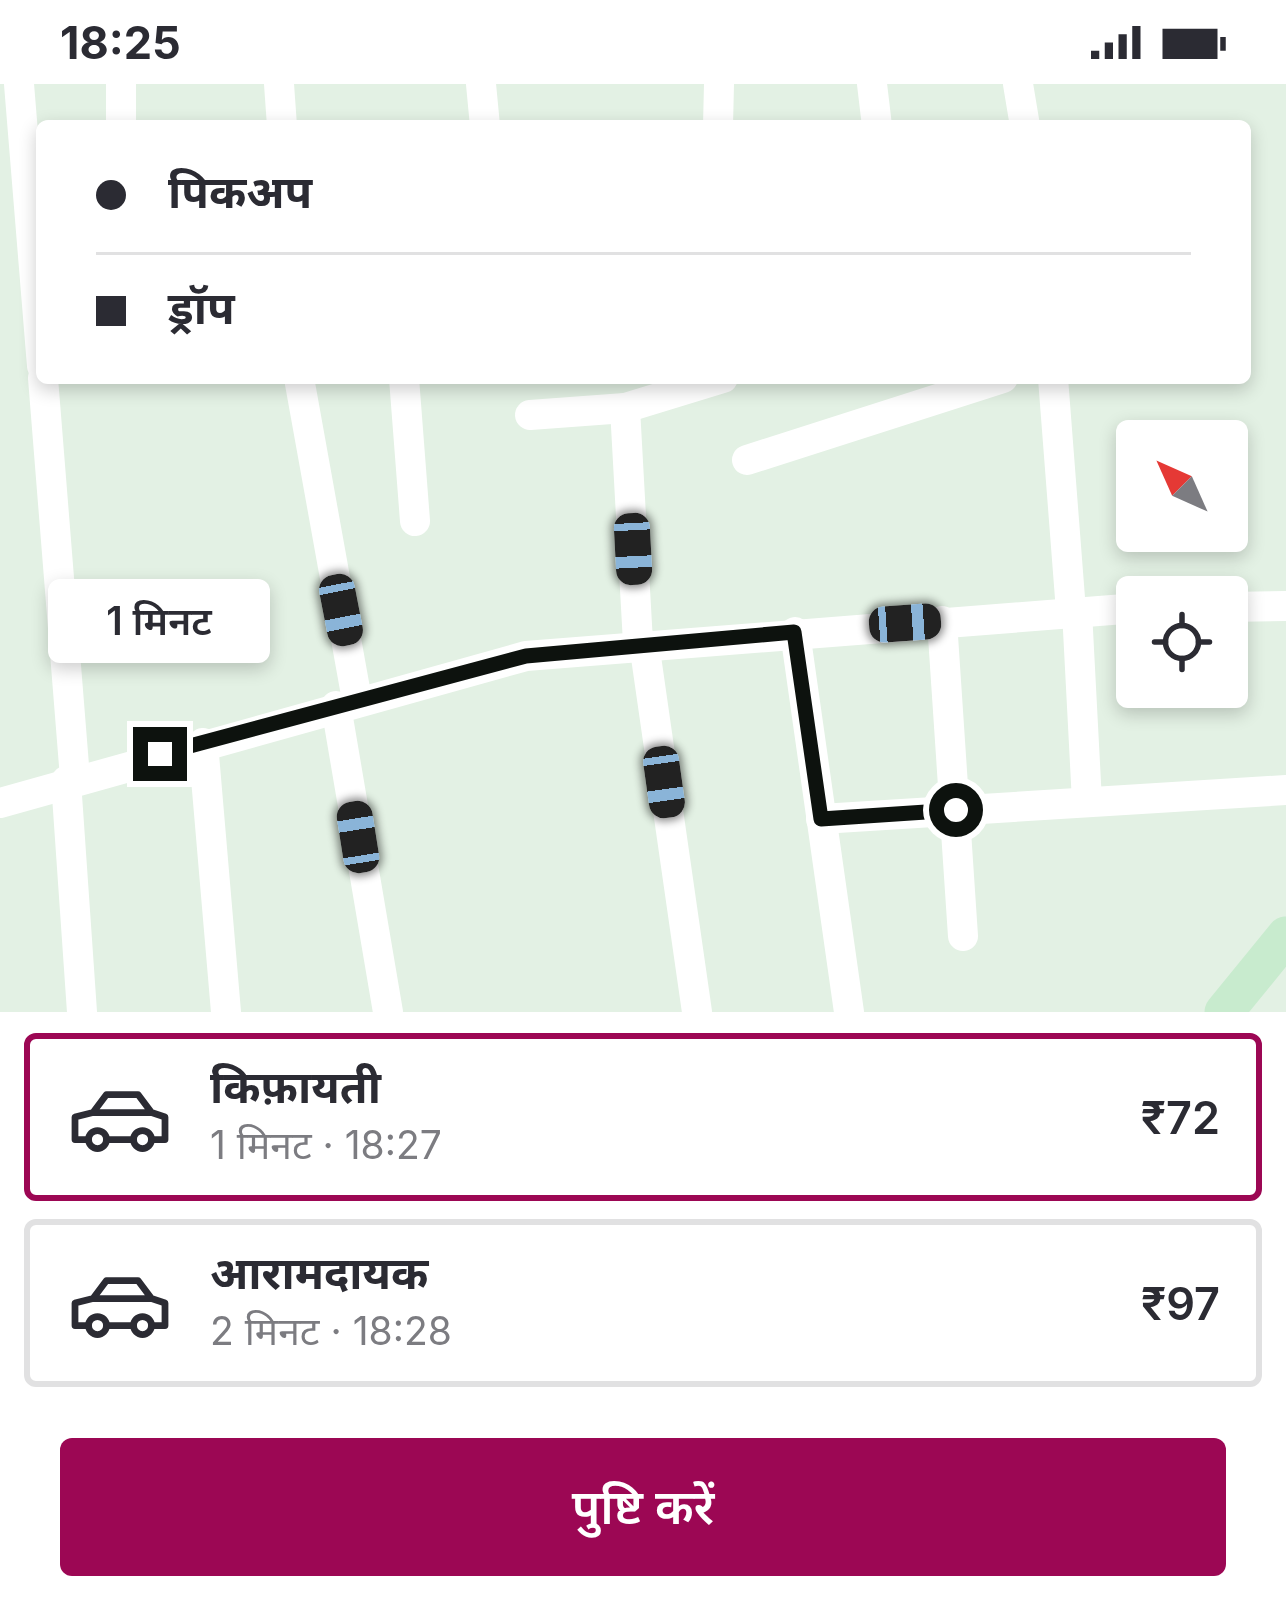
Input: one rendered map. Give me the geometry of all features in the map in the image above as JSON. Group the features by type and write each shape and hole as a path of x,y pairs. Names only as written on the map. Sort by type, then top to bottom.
{"main road":[{"path":"1224,1012 1286,936"}],"street":[{"path":"19,84 36,293"},
{"path":"121,120 122,84"},
{"path":"279,84 282,120"},
{"path":"481,84 484,120"},
{"path":"718,84 718,120"},
{"path":"872,84 876,120"},
{"path":"1018,84 1023,120"},
{"path":"43,384 82,1012"},
{"path":"300,384 388,1012"},
{"path":"404,384 415,521"},
{"path":"530,416 625,408 703,384"},
{"path":"747,460 984,384"},
{"path":"1054,384 1087,802"},
{"path":"625,408 641,643 697,1012"},
{"path":"1248,607 1286,606"},
{"path":"0,802 526,656 641,643 1116,609"},
{"path":"942,621 962,936"},
{"path":"794,632 849,1012"},
{"path":"203,742 226,1012"},
{"path":"821,819 1286,790"}],"route":[{"path":"160,754 489,663 566,649 794,632 821,819 956,810"}]}
